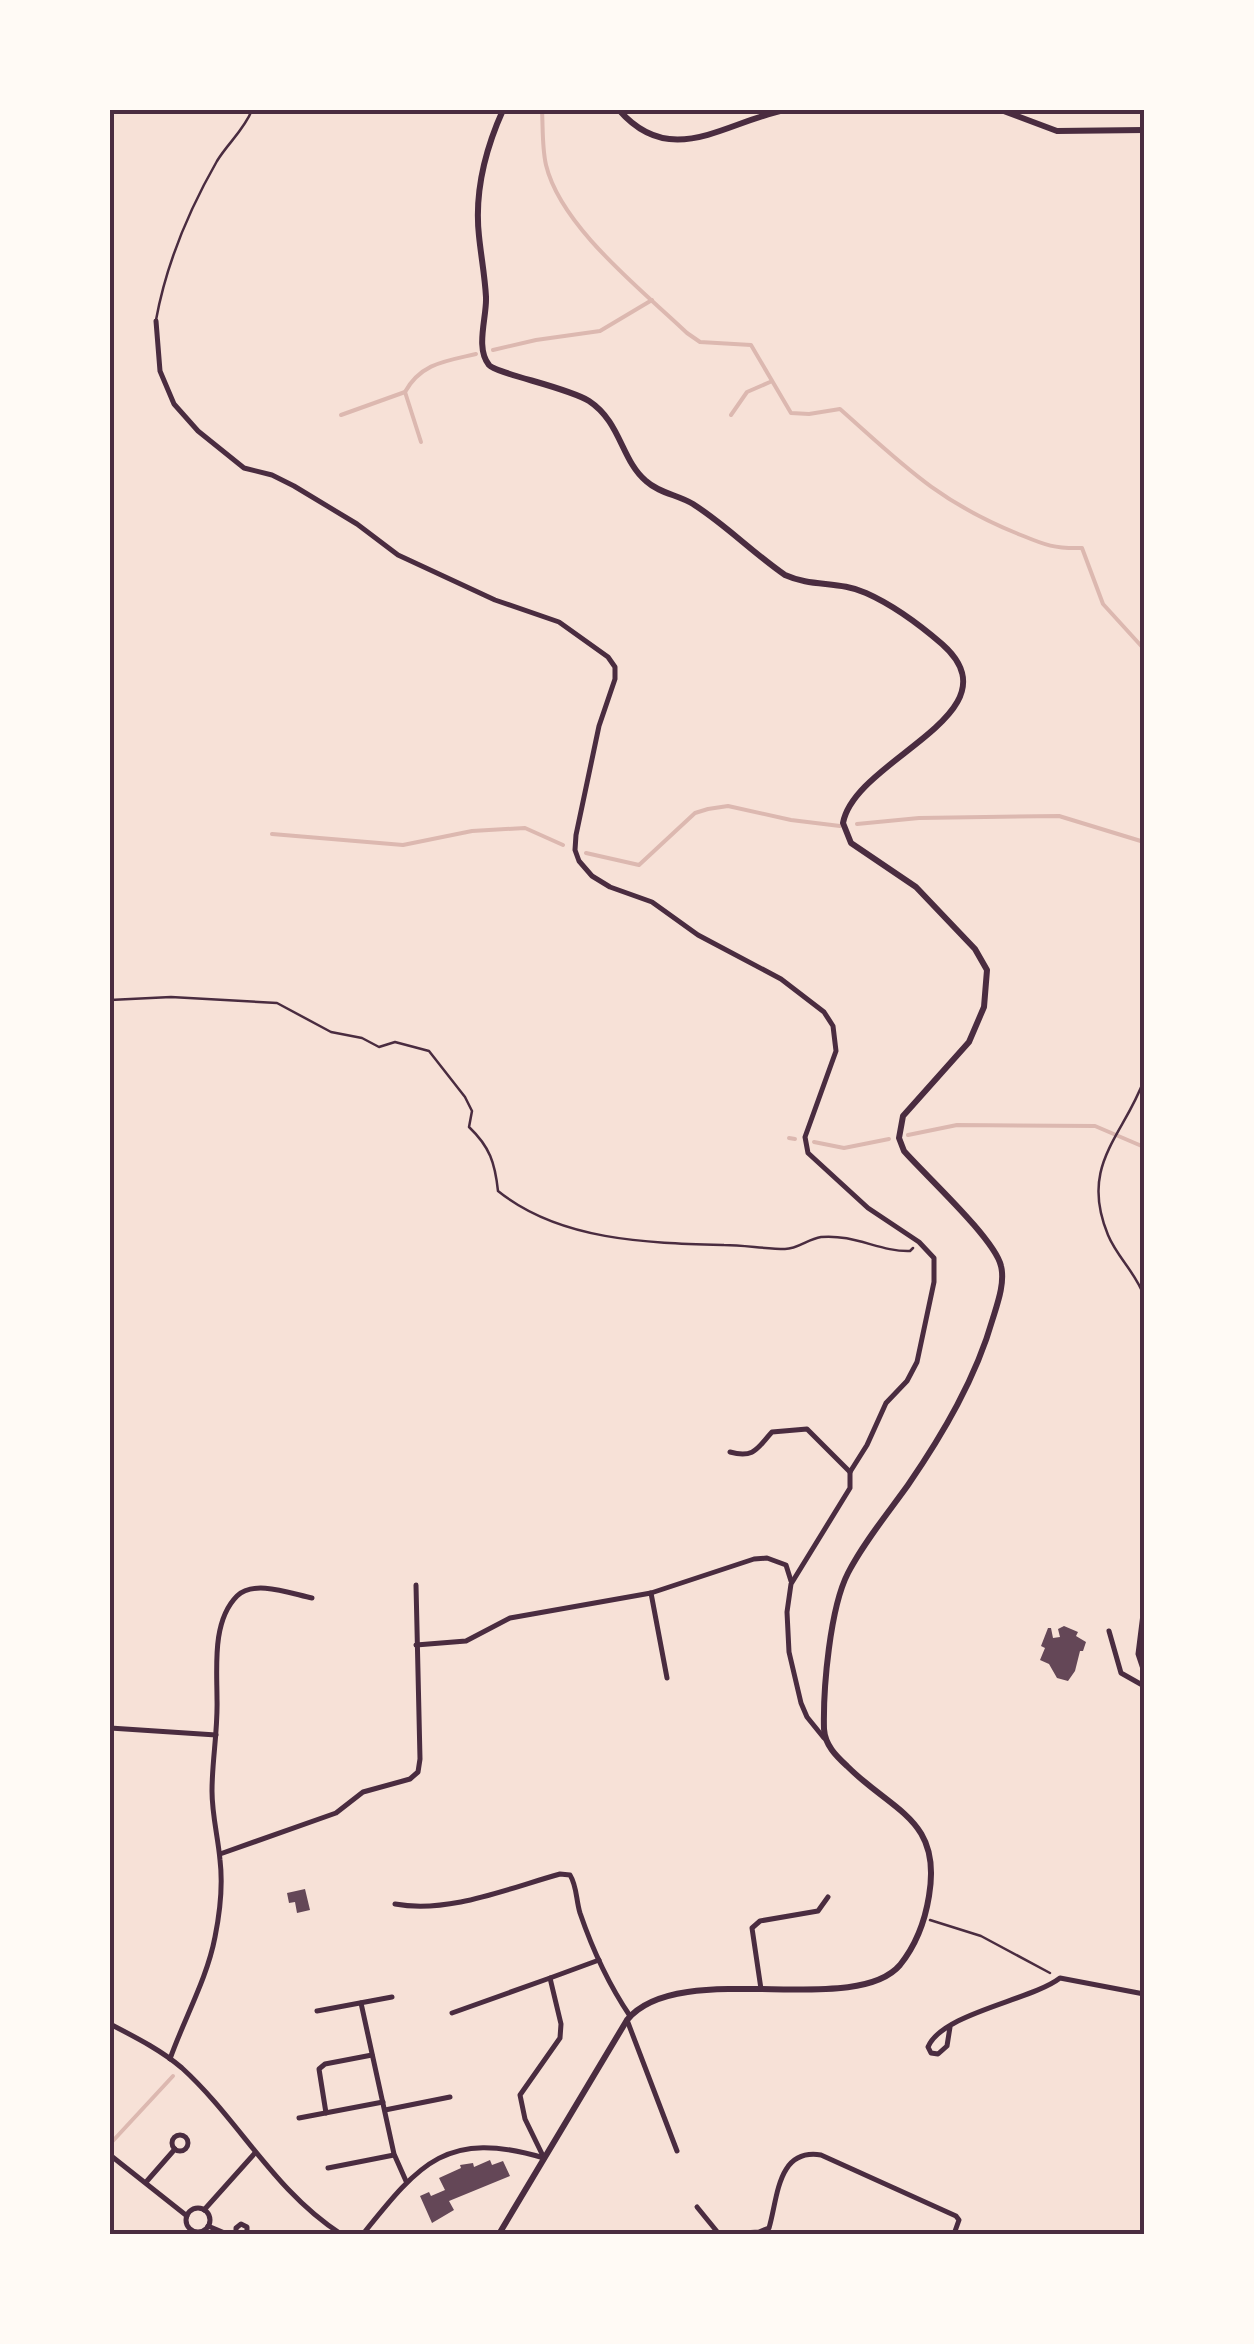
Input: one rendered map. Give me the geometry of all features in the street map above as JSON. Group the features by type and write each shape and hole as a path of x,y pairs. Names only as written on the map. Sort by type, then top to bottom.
{"street":[{"path":"503,110 484,156 479,192 478,230 486,298 484,354 488,364 499,372 570,390 593,403 610,421 641,477 650,485 693,504 784,575 862,591 880,600 950,651 961,664 965,677 960,702 953,711 853,800 842,822 850,843 916,887 976,948 986,964 987,990 969,1042 903,1116 898,1138 904,1151 992,1248 1001,1266 1002,1280 971,1379 923,1463 857,1558 844,1584 832,1636 826,1740"},
{"path":"619,110 642,132 689,140 786,110"},
{"path":"1001,110 1057,131 1144,130"},
{"path":"156,321 160,372 174,404 198,431 244,468 294,486 357,524 398,555 495,600 547,616 608,657 615,667 615,678 599,726 576,835 579,861 592,876 652,902 698,935 792,986 824,1012 833,1026 836,1051 805,1137 806,1147 814,1160 868,1208 919,1242 932,1254 935,1264 917,1362 886,1403 850,1472 850,1488 792,1584 787,1612 789,1652 803,1710 857,1776 922,1832 932,1863 924,1918 906,1956 893,1972 861,1986 761,1989 650,2001 628,2018 498,2234"},
{"path":"730,1452 755,1453 772,1432 802,1428 813,1432 850,1472"},
{"path":"416,1646 466,1641 510,1618 651,1593 743,1562 768,1558 788,1568 792,1584"},
{"path":"220,1854 336,1813 363,1792 414,1778 420,1759 416,1585"},
{"path":"170,2060 215,1938 222,1875 212,1792 218,1644 237,1596 257,1588 312,1598"},
{"path":"651,1593 667,1678"},
{"path":"1144,1606 1138,1654 1144,1672"},
{"path":"1110,1631 1122,1672 1144,1686"},
{"path":"110,1728 216,1735"},
{"path":"395,1904 428,1906 491,1894 560,1874 570,1875 580,1912 628,2018 677,2151"},
{"path":"761,1989 752,1928 760,1921 818,1911 828,1897"},
{"path":"452,2014 600,1960"},
{"path":"544,2158 534,2142 520,2095 558,2043 561,2032 550,1978"},
{"path":"950,2027 946,2048 932,2054 928,2048 932,2038 950,2027 1008,2000 1047,1988 1060,1978 1144,1994"},
{"path":"317,2012 392,1997"},
{"path":"361,2003 394,2154 406,2181"},
{"path":"110,2024 170,2060 209,2096 297,2201 340,2234"},
{"path":"326,2113 318,2068 372,2055"},
{"path":"299,2118 450,2097"},
{"path":"530,2154 534,2142"},
{"path":"363,2234 406,2181 424,2166 462,2150 496,2148 544,2158"},
{"path":"146,2182 174,2149"},
{"path":"204,2210 256,2153"},
{"path":"328,2168 394,2154"},
{"path":"697,2207 723,2234 770,2228 781,2175 796,2160 809,2154 821,2155 956,2216 959,2220 954,2234"},
{"path":"110,2155 187,2216"},
{"path":"187,2216 194,2209 204,2210 209,2216 208,2226"},
{"path":"187,2216 188,2227 197,2233 208,2226"},
{"path":"236,2234 237,2226 243,2224 248,2234"},
{"path":"208,2226 227,2234"}],"lane":[{"path":"156,321 190,214 219,159 252,110"}],"path":[{"path":"110,1000 230,998 277,1003 330,1032 362,1038 379,1047 395,1042 429,1051 472,1111 468,1127 485,1142 494,1162 498,1191 514,1204 556,1222 635,1242 682,1245 790,1249 818,1237 870,1241 894,1252 910,1251 919,1242"},
{"path":"1144,1080 1104,1152 1100,1186 1107,1233 1144,1296"},
{"path":"1144,1370 1144,1460"},
{"path":"924,1918 981,1936 1060,1978"}],"building":[{"path":"1064,1626 1078,1632 1076,1636 1086,1642 1068,1681 1057,1678 1049,1664 1040,1660 1048,1628 1053,1638 1060,1637 1058,1629"},
{"path":"305,1889 310,1910 297,1913 295,1902 289,1903 287,1893"},
{"path":"490,2160 492,2165 503,2161 510,2176 449,2201 454,2210 432,2223 420,2196 445,2190 439,2178 461,2168 460,2165 473,2163 474,2167"}],"waterway":[{"path":"542,110 546,165 568,211 605,256 687,333 700,342 751,345 791,413 840,409 921,479 964,508 1041,543 1082,548 1103,604 1144,649"},
{"path":"493,350 600,331 652,300"},
{"path":"341,415 405,392 411,382 435,365 476,354"},
{"path":"731,415 747,392 770,382"},
{"path":"405,392 421,442"},
{"path":"586,853 639,865 695,813 728,806 840,826"},
{"path":"857,824 919,818 1059,816 1144,842"},
{"path":"272,834 403,845 472,831 525,828 563,845"},
{"path":"908,1135 957,1125 1095,1126 1144,1147"},
{"path":"789,1138 795,1139"},
{"path":"814,1142 844,1148 889,1139"},
{"path":"110,2144 173,2076"},
{"path":"110,2231 113,2234"}]}
